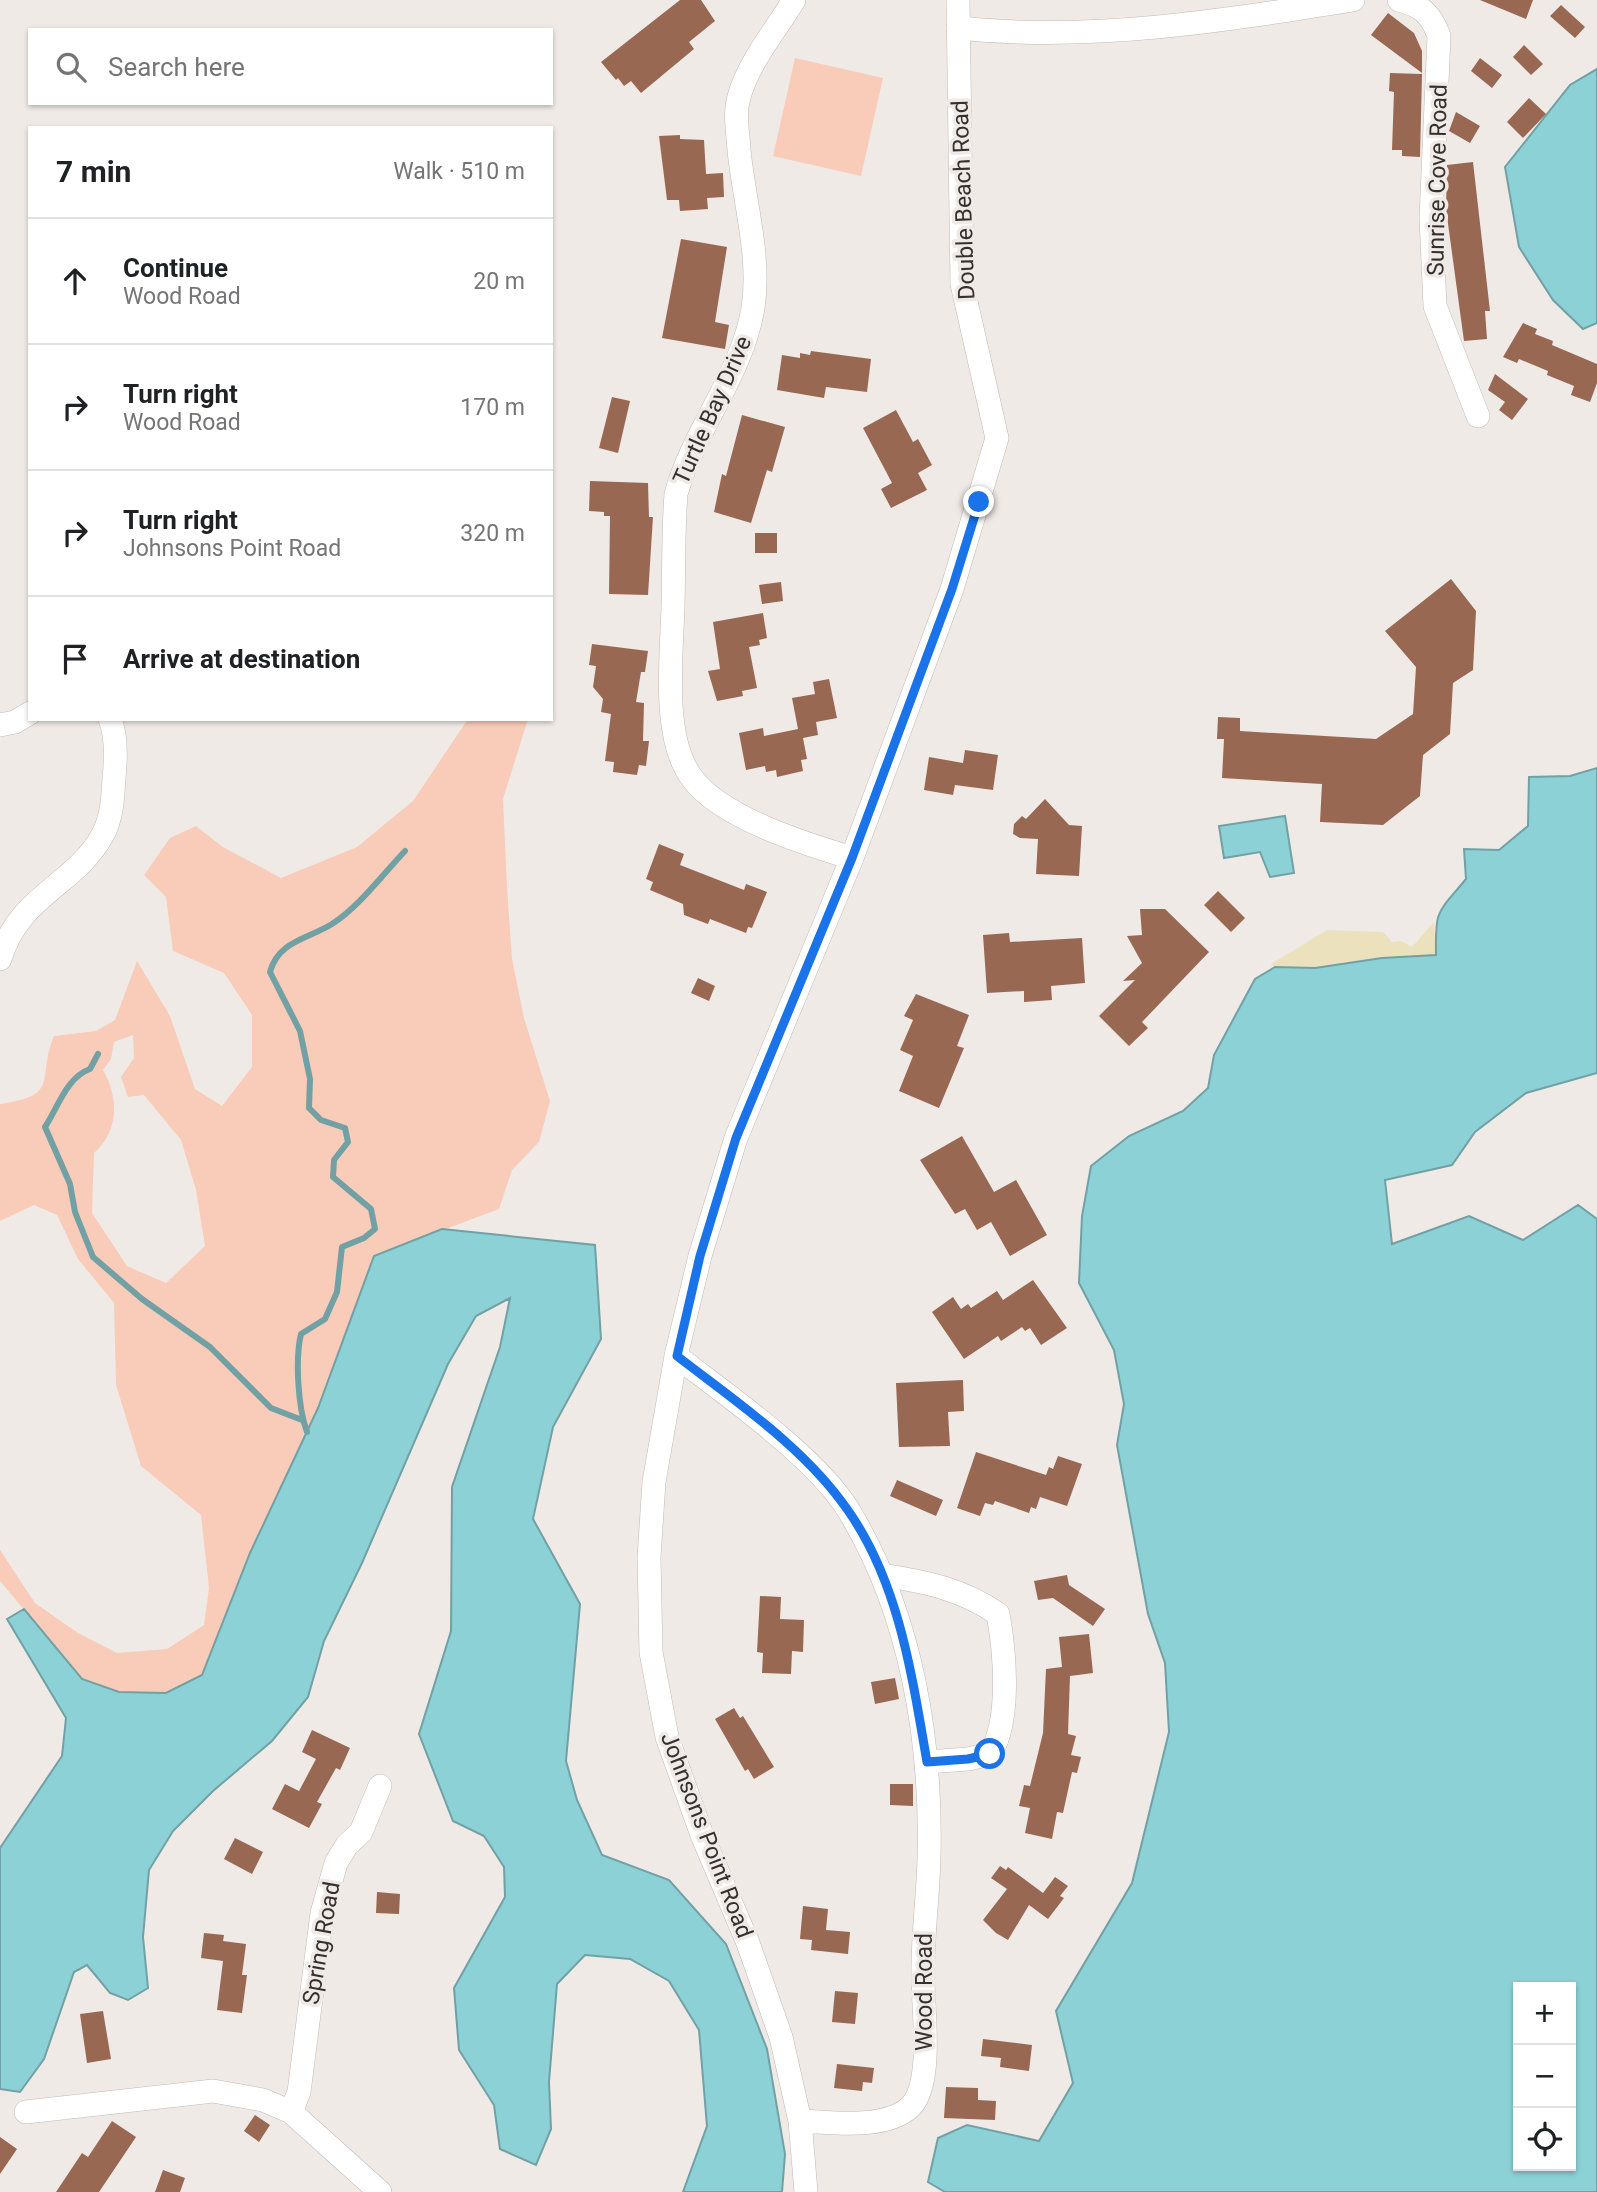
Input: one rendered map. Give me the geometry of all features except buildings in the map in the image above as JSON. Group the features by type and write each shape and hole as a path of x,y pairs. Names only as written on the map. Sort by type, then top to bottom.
{"street":[{"name":"Turtle Bay Drive","path":"794,0 747,77 736,113 751,237 754,306 738,360 700,431 684,467 676,494 671,639 673,705 680,756 692,779 720,802 762,827 852,858"},
{"name":"Double Beach Road","path":"958,0 962,284 997,438"},
{"path":"958,28 1055,33 1139,30 1228,20 1353,0"},
{"name":"Sunrise Cove Road","path":"1399,0 1415,4 1432,16 1439,36 1431,218 1435,306 1478,416"},
{"name":"Johnsons Point Road","path":"806,2192 800,2121 781,2037 748,1943 702,1835 667,1737 652,1652 649,1557 654,1482 677,1356 700,1256 736,1138 852,858 952,589 997,438"},
{"path":"0,725 15,722 28,714"},
{"path":"0,959 8,935 20,916 84,859 102,838 108,823 115,762 110,721"},
{"name":"Wood Road","path":"677,1356 805,1460 848,1509 883,1575 910,1662 927,1762 929,1860 923,1932 923,2084 910,2108 884,2119 850,2123 800,2121"},
{"path":"883,1575 942,1585 973,1597 998,1614 1006,1655 999,1739 990,1754 968,1759 927,1762"},
{"name":"Spring Road","path":"291,2112 299,2092 322,1913 336,1863 346,1845 361,1832 380,1786"},
{"path":"26,2112 213,2091 263,2100 291,2112 380,2192"}],"shaded area":[{"path":"795,58 883,78 861,176 773,156"},
{"path":"467,721 527,721 503,799 512,959 524,1018 550,1101 539,1142 512,1170 499,1209 374,1256 318,1408 250,1553 202,1675 166,1693 119,1692 82,1679 0,1581 0,1550 35,1603 78,1633 117,1653 167,1649 204,1625 209,1588 201,1515 141,1466 116,1385 114,1303 78,1259 57,1215 34,1205 0,1221 0,1104 32,1096 40,1090 44,1083 54,1036 96,1031 115,1020 137,961 170,1016 195,1089 222,1106 252,1067 252,1015 224,973 173,951 166,897 144,875 170,838 196,826 223,847 281,878 357,847 413,801","holes":["133,1035 134,1058 121,1077 128,1097 144,1095 181,1140 196,1190 205,1246 166,1283 127,1266 92,1213 94,1153 108,1135 114,1114 112,1092 103,1070 111,1059 114,1042"]}],"sand":[{"path":"1434,922 1436,955 1382,958 1315,968 1275,967 1271,964 1327,930 1383,932 1392,942 1401,941 1412,947"}],"water":[{"path":"1597,69 1597,323 1583,329 1553,300 1519,247 1505,167 1570,85"},
{"path":"1597,768 1597,1073 1526,1093 1475,1132 1452,1165 1385,1180 1392,1244 1469,1216 1523,1240 1578,1205 1597,1219 1597,2192 945,2192 928,2182 938,2138 967,2125 1039,2141 1073,2083 1056,2011 1132,1883 1169,1732 1165,1663 1148,1614 1117,1445 1124,1404 1114,1350 1079,1283 1082,1216 1091,1166 1129,1136 1183,1111 1208,1088 1214,1055 1255,979 1275,967 1315,968 1382,958 1436,955 1437,920 1444,906 1466,879 1464,849 1499,850 1528,826 1529,777 1570,776"},
{"path":"1285,816 1294,873 1270,877 1260,852 1224,858 1219,826"},
{"path":"442,1229 595,1245 601,1339 553,1427 533,1519 580,1604 566,1761 577,1800 602,1855 669,1880 726,1944 767,2049 785,2154 782,2192 683,2192 707,2126 699,2030 669,1981 630,1959 585,1955 557,1984 549,2082 551,2129 536,2165 500,2149 494,2105 459,2050 454,1988 505,1897 504,1867 484,1836 453,1821 419,1734 451,1631 452,1487 500,1347 510,1298 476,1316 448,1364 362,1563 324,1641 308,1697 272,1741 213,1791 173,1831 149,1870 143,1937 148,1988 128,2000 110,1993 87,1965 74,1972 44,2059 20,2092 0,2089 0,1848 62,1756 66,1718 7,1619 24,1609 82,1679 119,1692 166,1693 202,1675 250,1553 318,1408 374,1256"}],"waterway":[{"path":"307,1432 298,1383 301,1334 325,1319 337,1292 342,1247 364,1238 375,1229 371,1209 333,1177 334,1160 348,1142 345,1128 321,1120 309,1108 310,1079 300,1031 270,972 274,962 287,947 342,917 405,851"},
{"path":"98,1054 90,1069 69,1086 45,1127 70,1184 75,1212 93,1257 142,1299 210,1347 271,1408 302,1420"}],"route":[{"path":"979,502 952,589 852,858 736,1138 700,1256 677,1356 805,1460 848,1509 883,1575 910,1662 927,1762 968,1759 990,1754"}]}
